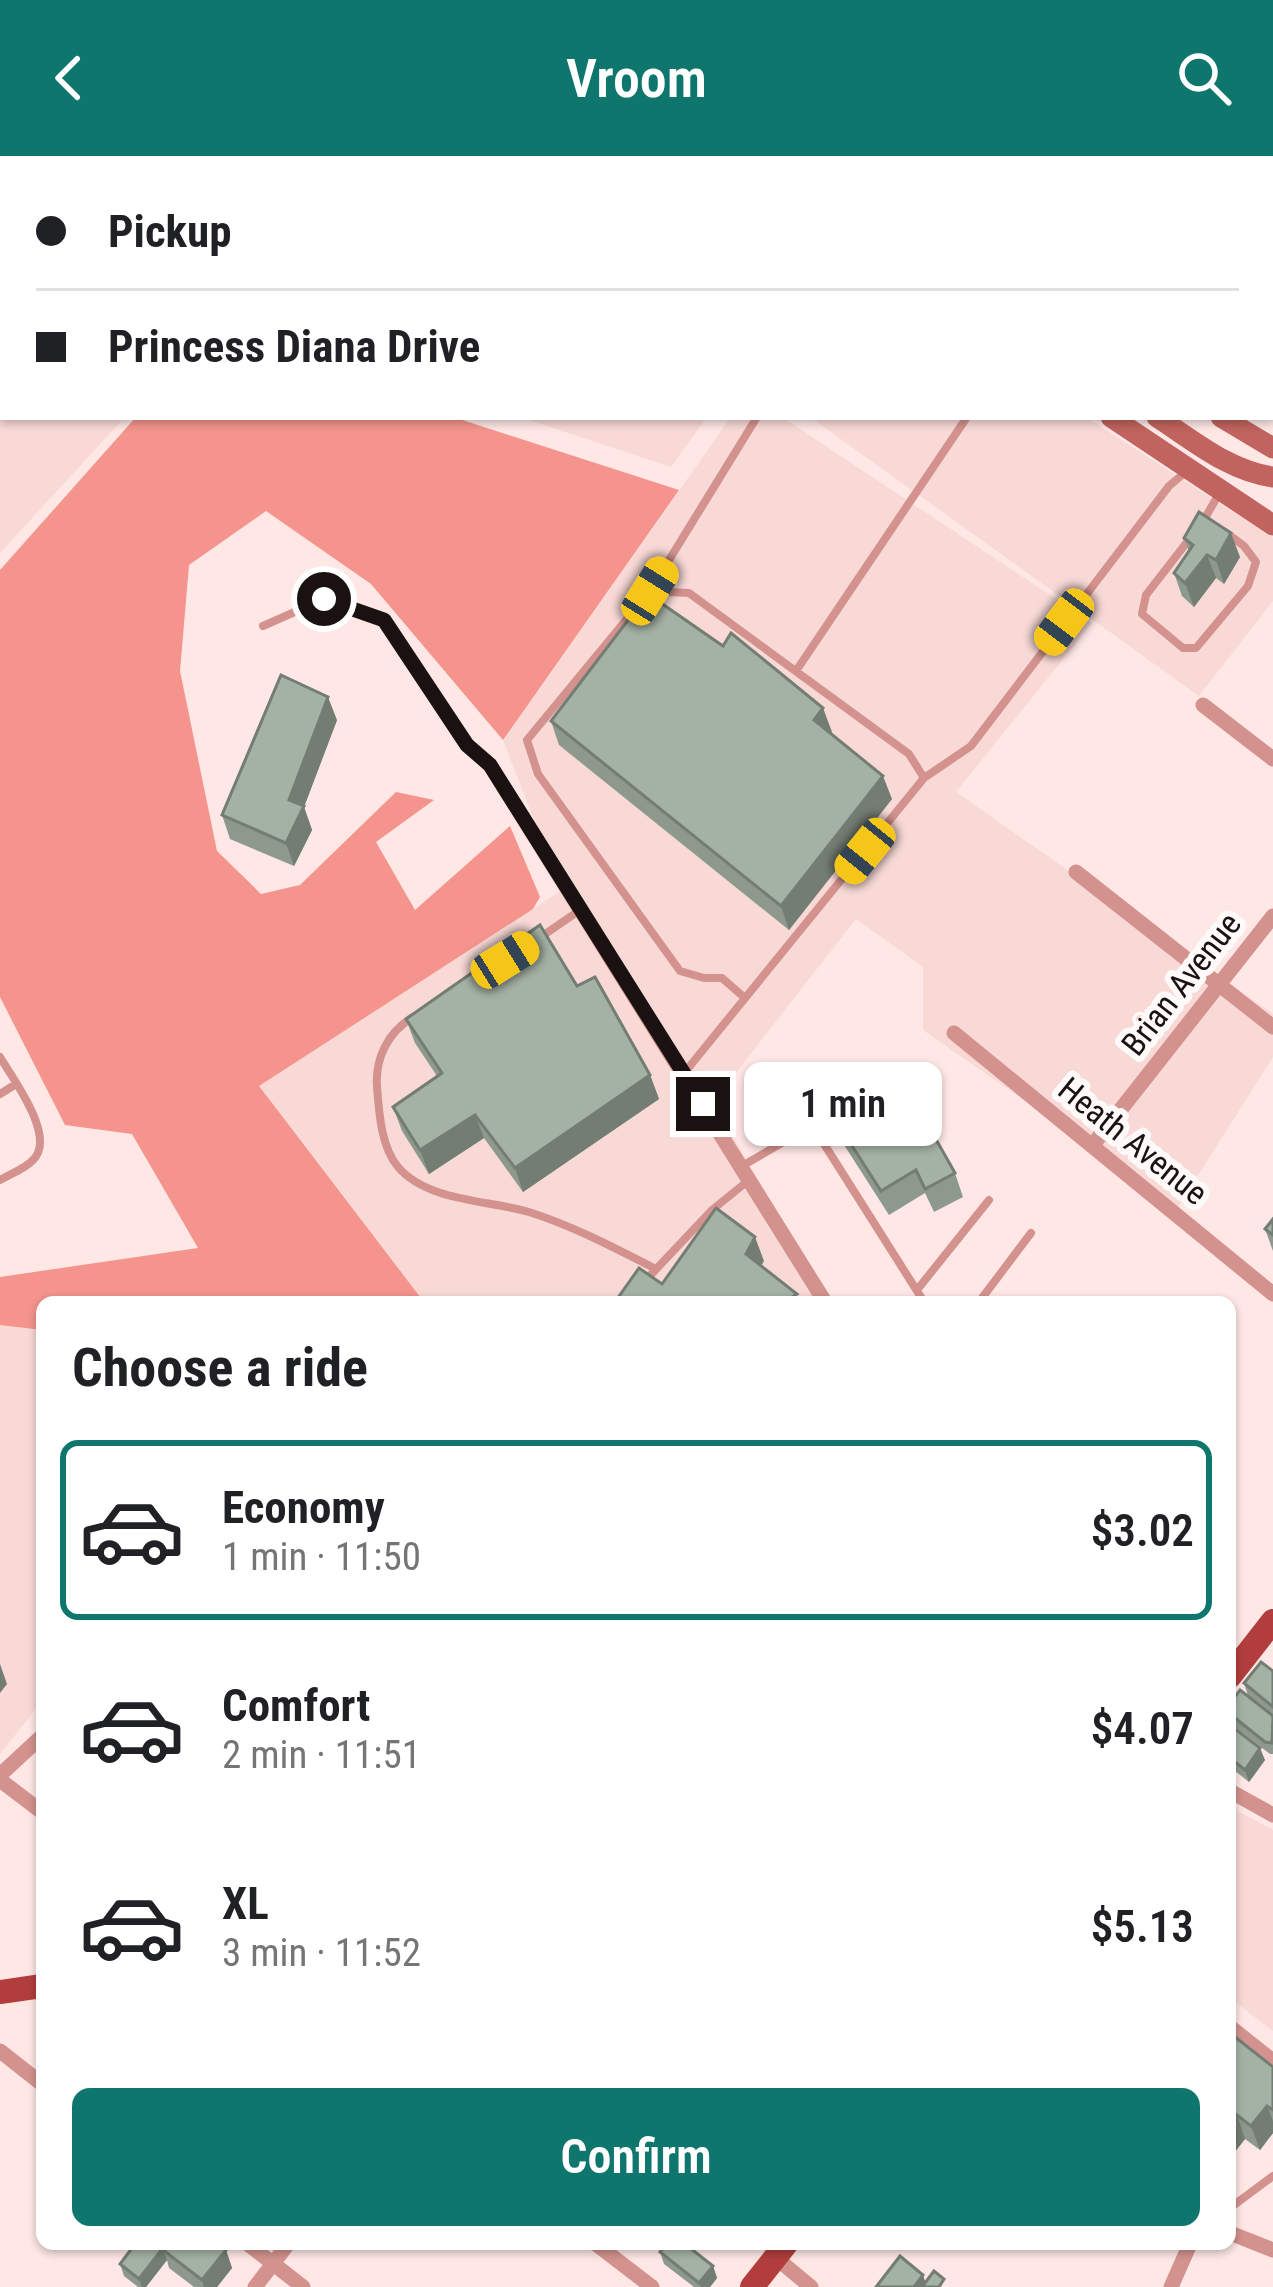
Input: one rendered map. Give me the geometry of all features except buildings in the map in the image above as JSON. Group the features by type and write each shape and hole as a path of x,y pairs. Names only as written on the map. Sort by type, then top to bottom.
{"main road":[{"path":"1116,420 1273,525"},
{"path":"1162,420 1223,461 1251,474 1273,477"},
{"path":"1226,420 1273,448"},
{"path":"1236,1668 1273,1621"},
{"path":"0,1992 36,1988"},
{"path":"752,2287 781,2251"}],"street":[{"path":"1203,705 1273,759"},
{"path":"490,765 821,1296"},
{"path":"1076,872 1273,1027"},
{"name":"Brian Avenue","path":"1092,1146 1273,916"},
{"name":"Heath Avenue","path":"954,1033 1273,1294"},
{"path":"36,1741 0,1777 36,1807"},
{"path":"1236,1794 1273,1815"},
{"path":"1236,2032 1273,2061"},
{"path":"0,2051 36,2079"},
{"path":"1236,2235 1273,2250"},
{"path":"256,2250 303,2287"},
{"path":"254,2287 284,2250"},
{"path":"604,2250 652,2287"},
{"path":"1172,2287 1187,2250"},
{"path":"781,2251 812,2287"}],"lane":[{"path":"745,998 722,978 680,970 538,774 527,740 650,591 755,420"},
{"path":"796,671 965,420"},
{"path":"684,1073 924,778 971,746 1169,487 1190,469"},
{"path":"1206,518 1244,546 1256,562 1248,586 1196,648 1183,648 1142,614 1146,595 1206,518 1221,490"},
{"path":"650,591 688,593 909,754 924,778"},
{"path":"262,626 324,599 384,620 467,745 490,765"},
{"path":"523,949 581,909"},
{"path":"416,1016 398,1027 376,1072 380,1122 398,1167 442,1195 525,1211 585,1233 656,1269"},
{"path":"0,1057 34,1116 40,1150 32,1162 0,1180"},
{"path":"0,1094 16,1084"},
{"path":"640,1285 746,1173 800,1133 819,1136 921,1296"},
{"path":"917,1290 989,1199"},
{"path":"984,1296 1031,1234"},
{"path":"1236,2204 1273,2176"}],"shaded area":[{"path":"0,420 122,420 0,553"},
{"path":"133,420 462,420 679,490 503,740 371,584 266,511 189,565 180,671 217,851 261,894 300,885 396,792 434,800 376,842 415,910 510,826 540,897 533,909 259,1086 419,1296 36,1296 36,1329 0,1325 0,1277 198,1248 132,1134 65,1125 0,997 0,570"},
{"path":"529,420 705,420 671,467"},
{"path":"729,420 787,420 1092,623 956,792 1273,1014 1273,1057 1178,1207 923,1030 923,967 856,919 713,1102 826,1296 419,1296 258,1086 570,885 543,843 503,740"},
{"path":"814,420 1091,420 1273,538 1273,601 1199,696"},
{"path":"0,1325 36,1329 36,1709 0,1754"},
{"path":"1236,1810 1273,1830 1273,2031 1236,2003"}],"route":[{"path":"324,599 384,620 467,745 490,765 703,1104"}]}
